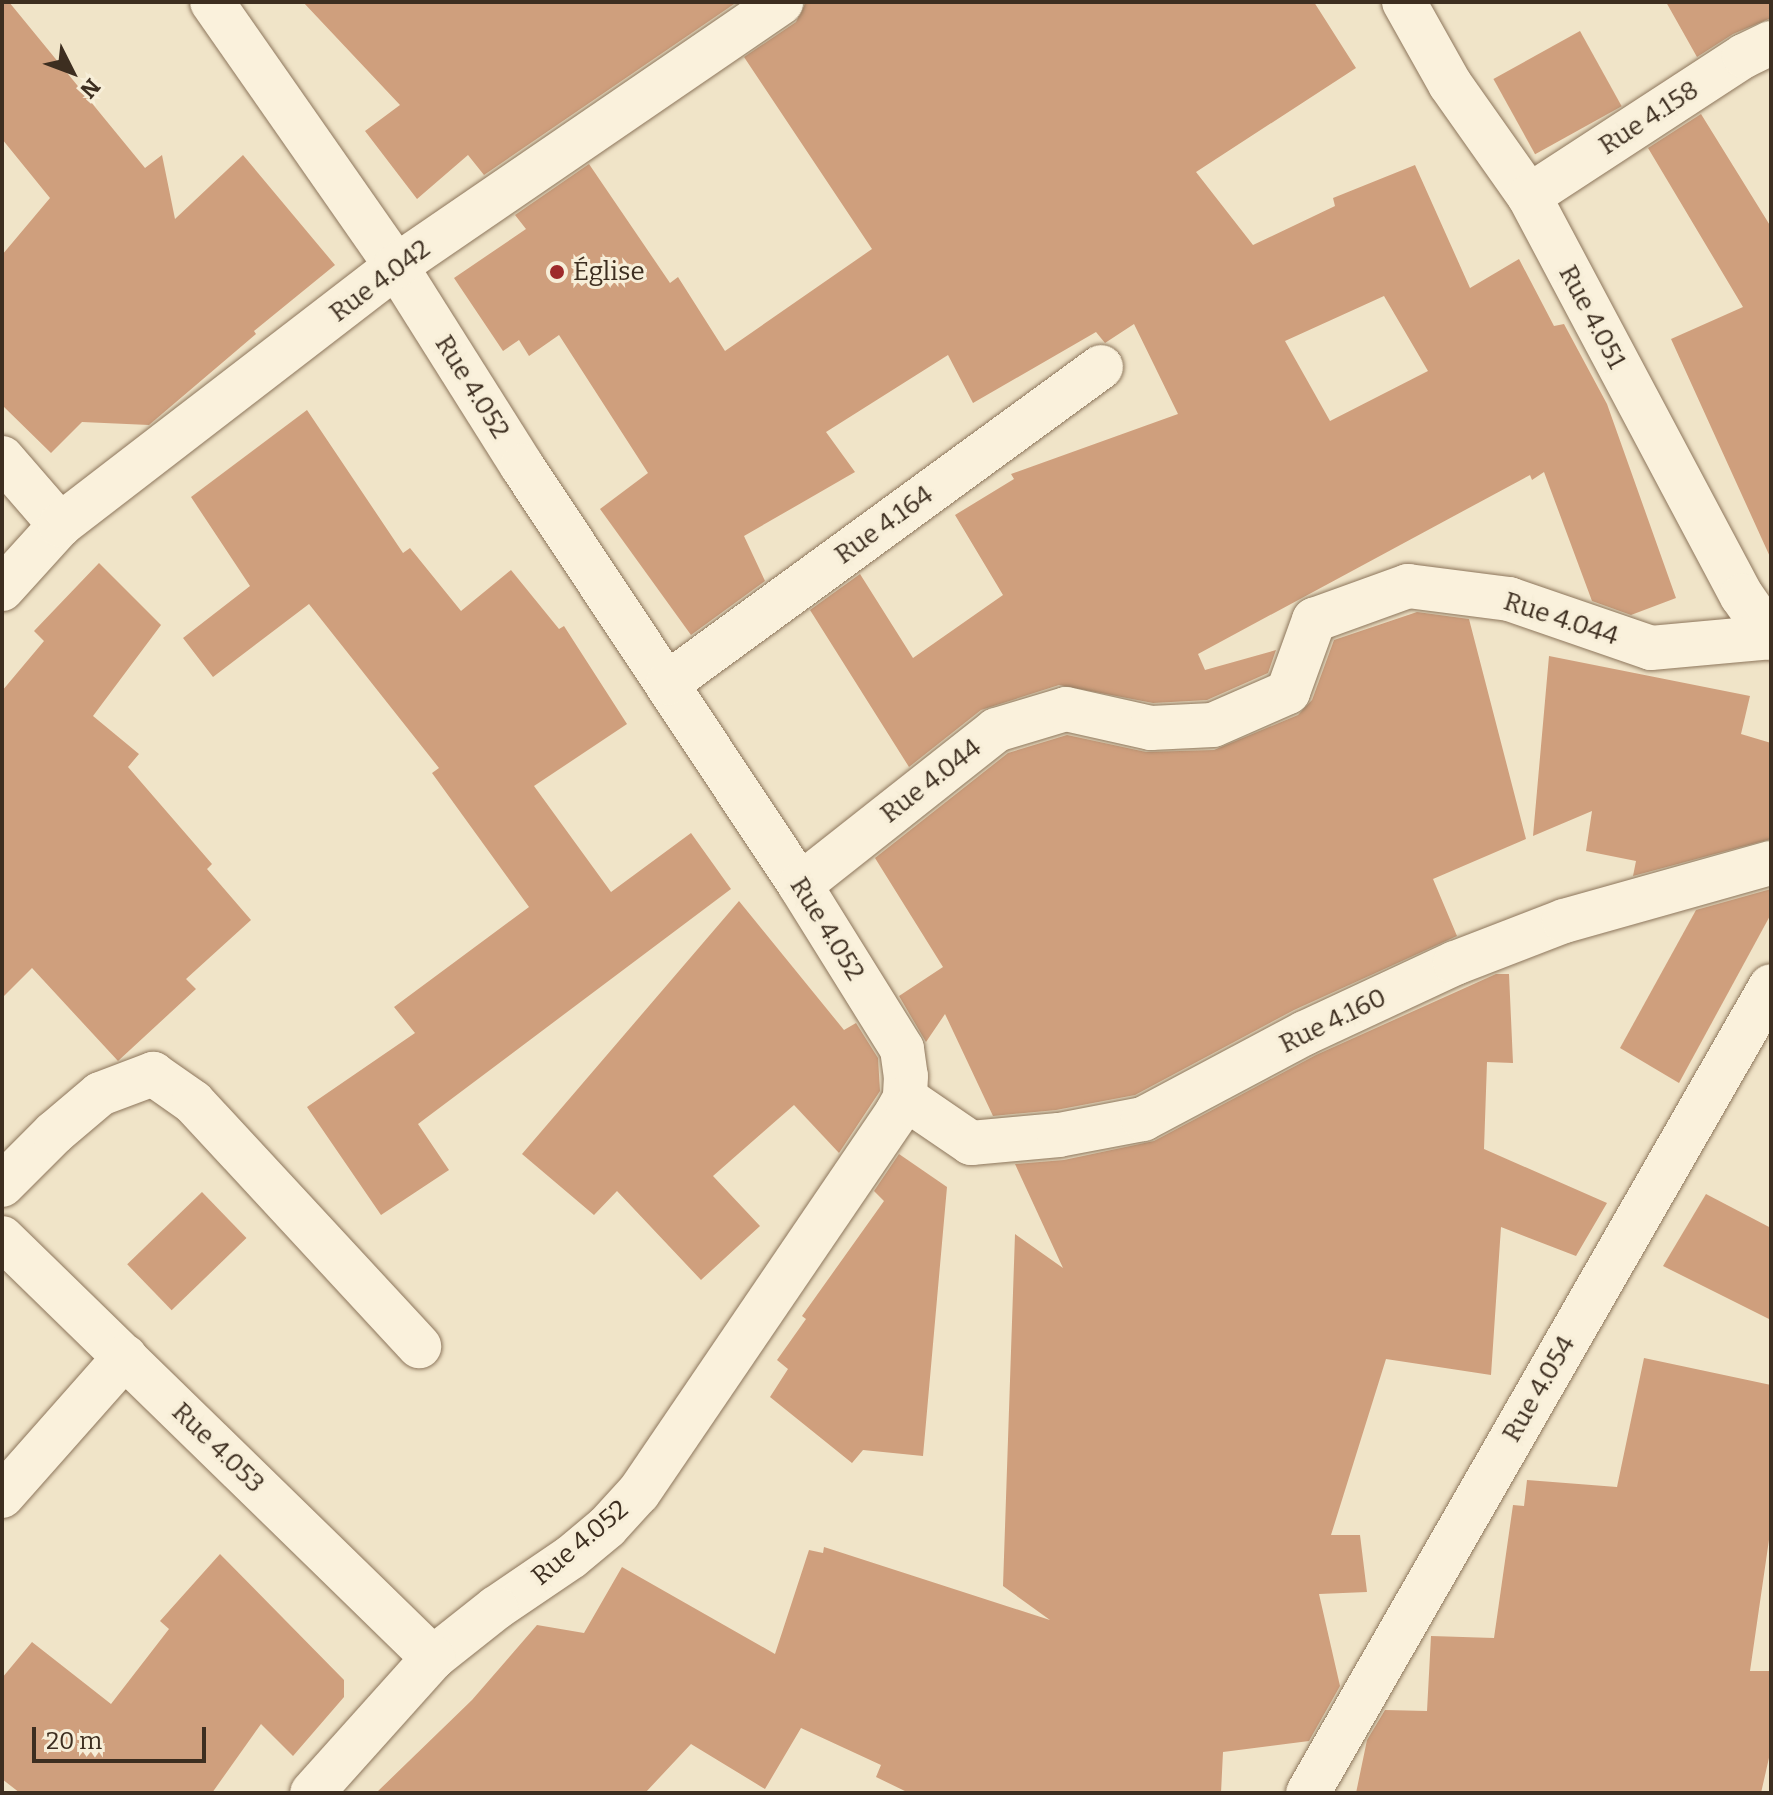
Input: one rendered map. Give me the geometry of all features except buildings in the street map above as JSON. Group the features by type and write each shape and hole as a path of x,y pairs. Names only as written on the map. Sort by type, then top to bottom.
{"street":[{"name":"Rue 4.052","path":"212,2 396,266 522,466 800,885 902,1049 905,1098 638,1493 607,1527 571,1557 496,1608 433,1658 312,1793"},
{"name":"Rue 4.042","path":"2,589 60,525 396,266 781,2"},
{"name":"Rue 4.051","path":"1404,2 1450,84 1529,196 1742,596 1771,637"},
{"name":"Rue 4.158","path":"1529,196 1744,56 1771,43"},
{"name":"Rue 4.164","path":"668,683 1101,367"},
{"path":"2,458 60,525"},
{"name":"Rue 4.044","path":"800,885 996,730 1066,709 1151,728 1213,725 1288,692 1314,620 1408,586 1509,599 1651,648 1771,637"},
{"name":"Rue 4.160","path":"905,1098 971,1143 1059,1135 1143,1119 1305,1033 1455,963 1564,921 1771,863"},
{"name":"Rue 4.054","path":"1308,1793 1771,986"},
{"path":"2,1185 54,1133 100,1094 153,1074 193,1102 419,1346"},
{"name":"Rue 4.053","path":"2,1238 433,1658"},
{"path":"2,1496 125,1357"}],"place":[{"name":"Église","path":"557,272"}]}
